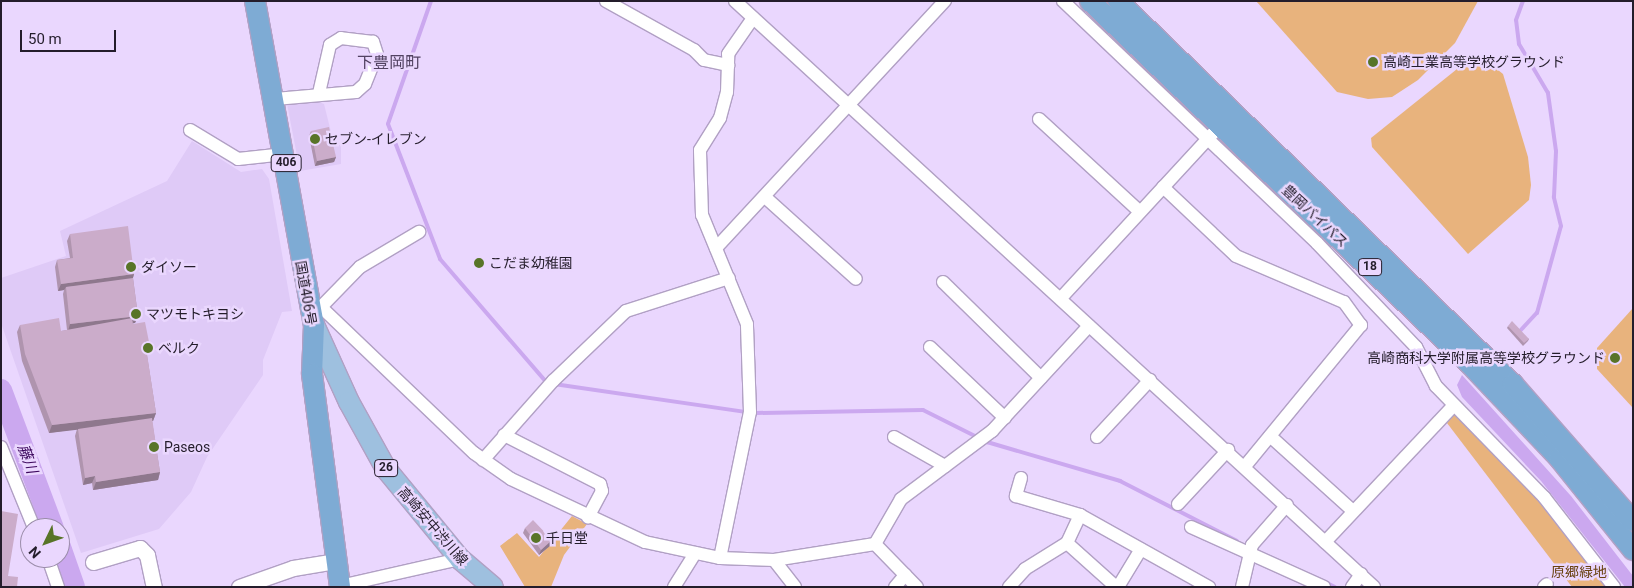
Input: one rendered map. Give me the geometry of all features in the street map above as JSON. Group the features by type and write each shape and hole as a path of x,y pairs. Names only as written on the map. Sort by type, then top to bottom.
{"highway":[{"name":"国道406号","path":"255,1 315,314 312,374 340,586"},
{"name":"豊岡バイパス","path":"1090,1 1214,132 1469,363 1559,458 1633,550"},
{"name":"豊岡バイパス","path":"1118,1 1513,384 1633,522"}],"main road":[{"name":"高崎安中渋川線","path":"315,314 366,437 408,500 460,559 493,587"}],"street":[{"path":"606,1 704,60 728,65"},
{"path":"735,1 1089,326 1228,450 1374,587"},
{"path":"1063,1 1214,132 1416,347 1436,386 1544,498 1614,587"},
{"path":"716,248 849,106 939,3"},
{"path":"720,558 750,412 748,324 702,215 700,150 720,118 727,92 728,54 753,18"},
{"path":"275,99 319,93 325,97 360,88 377,54 373,42 341,38 330,45 319,93"},
{"path":"1039,119 1140,212"},
{"path":"190,130 238,159 285,154"},
{"path":"1060,298 1214,132"},
{"path":"1163,187 1236,256 1344,302 1361,325 1245,466"},
{"path":"765,197 856,279"},
{"path":"419,232 360,267 315,314 484,460 588,517 645,542 695,553 720,558 774,560 875,544"},
{"path":"484,460 553,381 626,311 729,278"},
{"path":"943,282 1041,378"},
{"path":"875,544 901,499 985,437 1005,418 1089,326"},
{"path":"930,347 1005,418"},
{"path":"1097,437 1150,380"},
{"path":"1325,542 1454,405"},
{"path":"504,435 600,484 602,491 588,517"},
{"path":"1270,436 1354,511"},
{"path":"894,437 945,466"},
{"path":"1,447 30,518"},
{"path":"1178,504 1228,450"},
{"path":"1021,478 1016,496 1080,515 1209,587"},
{"path":"1246,585 1251,551 1287,505"},
{"path":"1008,587 1025,568 1067,543 1080,515"},
{"path":"1191,527 1251,551 1324,587"},
{"path":"1067,543 1117,587 1141,549"},
{"path":"875,544 917,587"},
{"path":"93,562 140,548 149,560 154,587"},
{"path":"674,587 695,553"},
{"path":"340,586 460,559"},
{"path":"774,560 795,587"},
{"path":"239,587 293,568 336,561"},
{"path":"51,568 58,587"},
{"path":"1352,587 1360,574"},
{"path":"895,587 905,575"}],"shaded area":[{"name":"セブン-イレブン","path":"314,100 324,104 331,132 341,147 341,164 300,171 287,104"},
{"path":"192,141 241,172 262,169 269,179 292,311 282,312 263,360 263,375 207,457 191,492 159,529 81,553 1,323 1,278 66,256 60,231 167,181"},
{"path":"1462,375 1571,496 1633,576 1633,587 1625,587 1541,481 1462,397 1457,385"}],"green space":[{"name":"高崎工業高等学校グラウンド","path":"1256,1 1478,1 1455,43 1418,80 1392,97 1368,99 1337,92"},
{"path":"1483,58 1503,74 1528,157 1531,185 1529,200 1468,254 1372,147 1371,138 1467,61"},
{"name":"高崎商科大学附属高等学校グラウンド","path":"1633,308 1633,408 1597,369 1597,348"},
{"name":"原郷緑地","path":"1455,412 1509,465 1609,587 1572,587 1447,423"},
{"path":"572,516 587,524 564,555 551,587 525,587 500,546 517,533 539,557"}],"building":[{"path":"329,127 336,157 317,161 311,131"},
{"path":"128,226 134,274 61,284 57,260 73,258 70,234"},
{"path":"133,278 138,316 70,324 66,287"},
{"path":"59,318 61,331 132,318 133,324 145,322 149,342 145,341 156,413 52,425 25,354 20,325"},
{"path":"1512,321 1529,339 1524,343 1508,326"},
{"path":"152,418 160,472 96,482 95,476 85,478 78,429"},
{"path":"1,511 18,514 8,576 18,577 17,587 1,587"},
{"path":"533,520 552,540 541,550 525,528"}],"waterway":[{"path":"431,1 388,124 440,259 547,383"},
{"path":"1519,332 1537,313 1561,226 1554,197 1556,151 1548,93 1519,44 1516,20 1523,1"},
{"path":"554,384 745,412"},
{"name":"藤川","path":"1,390 49,518"},
{"path":"756,413 923,410 987,442 1120,481 1237,541"},
{"name":"藤川","path":"67,568 74,587"},
{"path":"1325,582 1335,587"}],"place":[{"name":"高崎工業高等学校グラウンド","path":"1373,62"},
{"name":"セブン-イレブン","path":"315,139"},
{"name":"こだま幼稚園","path":"479,263"},
{"name":"ダイソー","path":"131,267"},
{"name":"マツモトキヨシ","path":"136,314"},
{"name":"ベルク","path":"148,348"},
{"name":"高崎商科大学附属高等学校グラウンド","path":"1615,358"},
{"name":"Paseos","path":"154,447"},
{"name":"千日堂","path":"536,538"}],"district":[{"name":"下豊岡町","path":"389,63"}]}
